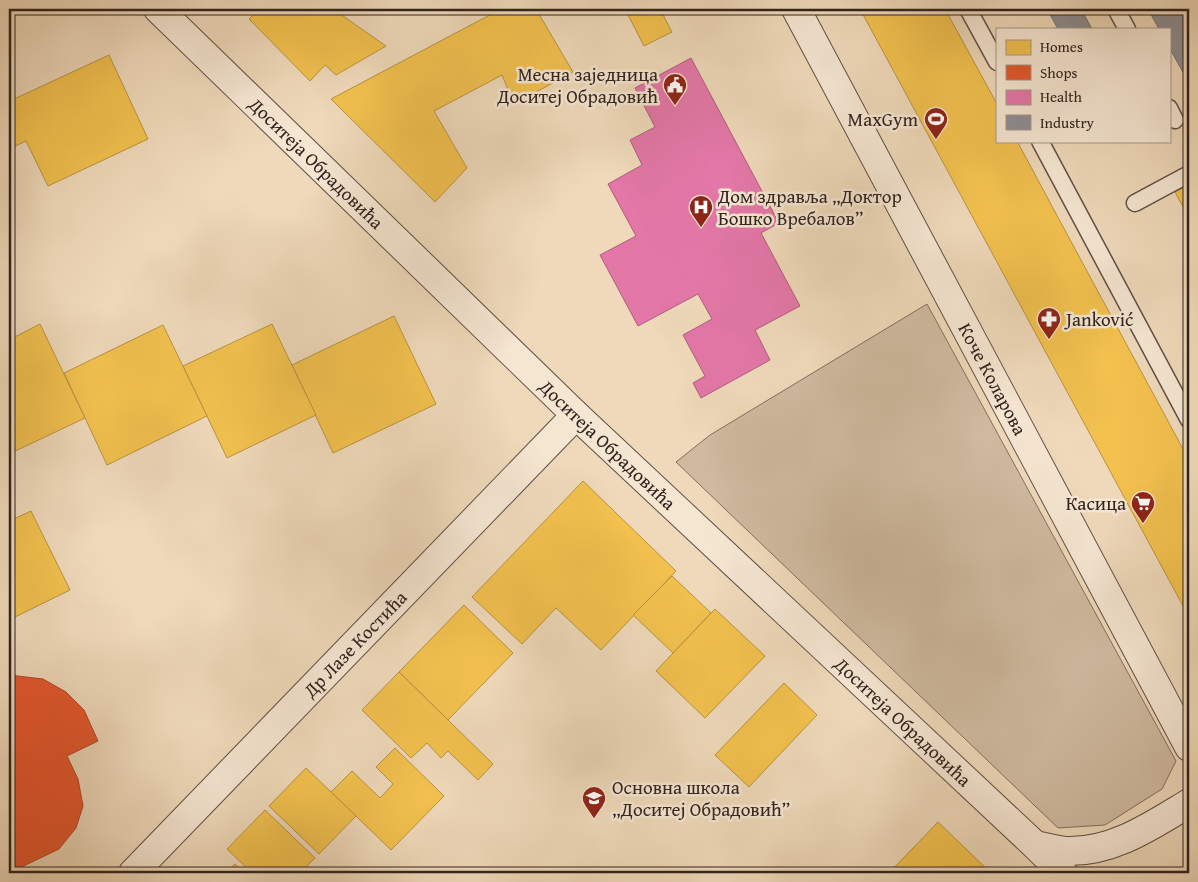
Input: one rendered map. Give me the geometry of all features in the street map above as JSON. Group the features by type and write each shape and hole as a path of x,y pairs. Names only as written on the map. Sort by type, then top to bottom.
{"street":[{"name":"Доситеја Обрадовића","path":"158,9 576,415 1063,873"},
{"name":"Коче Коларова","path":"796,9 1189,748"},
{"name":"Др Лазе Костића","path":"133,873 576,415"},
{"path":"1035,845 1064,851 1091,850 1114,844 1136,834 1189,803"}],"lane":[{"path":"968,9 996,60"},
{"path":"1116,9 1126,28"},
{"path":"1041,142 1189,420"},
{"path":"1135,203 1189,174"}],"shaded area":[{"path":"927,304 1176,761 1162,789 1105,825 1058,828 676,462 710,435"}],"building: Homes":[{"path":"259,9 333,9 386,46 336,75 325,65 310,81 249,19"},
{"path":"501,9 536,9 573,72 514,104 502,75 434,111 467,168 435,202 331,99"},
{"path":"625,9 660,9 672,32 644,46"},
{"path":"860,9 945,9 996,102 996,142 1018,142 1189,460 1189,617"},
{"path":"109,55 148,139 48,186 26,141 9,149 9,93 12,100"},
{"path":"1189,185 1189,218 1175,192"},
{"path":"394,316 436,404 333,453 292,365"},
{"path":"40,324 85,418 9,454 9,340"},
{"path":"272,324 316,415 227,458 183,366"},
{"path":"163,325 207,416 107,465 64,373"},
{"path":"583,481 676,571 601,650 556,608 522,644 472,597"},
{"path":"31,511 70,590 9,620 9,521"},
{"path":"672,576 711,613 673,653 633,615"},
{"path":"464,605 513,653 448,720 399,672"},
{"path":"715,609 765,656 705,718 656,671"},
{"path":"399,672 493,764 478,780 448,751 441,758 427,743 411,758 362,710"},
{"path":"784,683 817,715 749,787 715,755"},
{"path":"395,748 444,796 391,850 331,792 352,771 380,798 393,784 376,767"},
{"path":"306,768 356,816 319,854 269,806"},
{"path":"265,810 315,858 300,873 252,873 227,849"},
{"path":"938,822 991,873 889,873"},
{"path":"235,864 245,873 225,873"}],"building: Shops":[{"path":"9,675 43,679 66,692 84,710 98,741 67,756 78,779 83,806 76,828 59,849 9,873"}],"building: Health":[{"name":"Дом здравља „Доктор Бошко Вребалов”","path":"691,58 779,223 761,233 800,306 755,330 770,360 701,398 693,383 705,376 683,335 712,319 698,294 638,326 600,255 636,236 608,184 642,165 630,140 655,127 635,88"}],"building: Industry":[{"path":"1047,9 1081,9 1091,28 1057,28"},
{"path":"1148,9 1182,9 1189,22 1189,83 1170,49 1170,28 1158,28"}],"place":[{"name":"Месна заједница Доситеј Обрадовић","path":"675,106"},
{"name":"MaxGym","path":"936,140"},
{"name":"Дом здравља „Доктор Бошко Вребалов”","path":"701,228"},
{"name":"Janković","path":"1049,340"},
{"name":"Касица","path":"1143,524"},
{"name":"Основна школа „Доситеј Обрадовић”","path":"594,819"}]}
